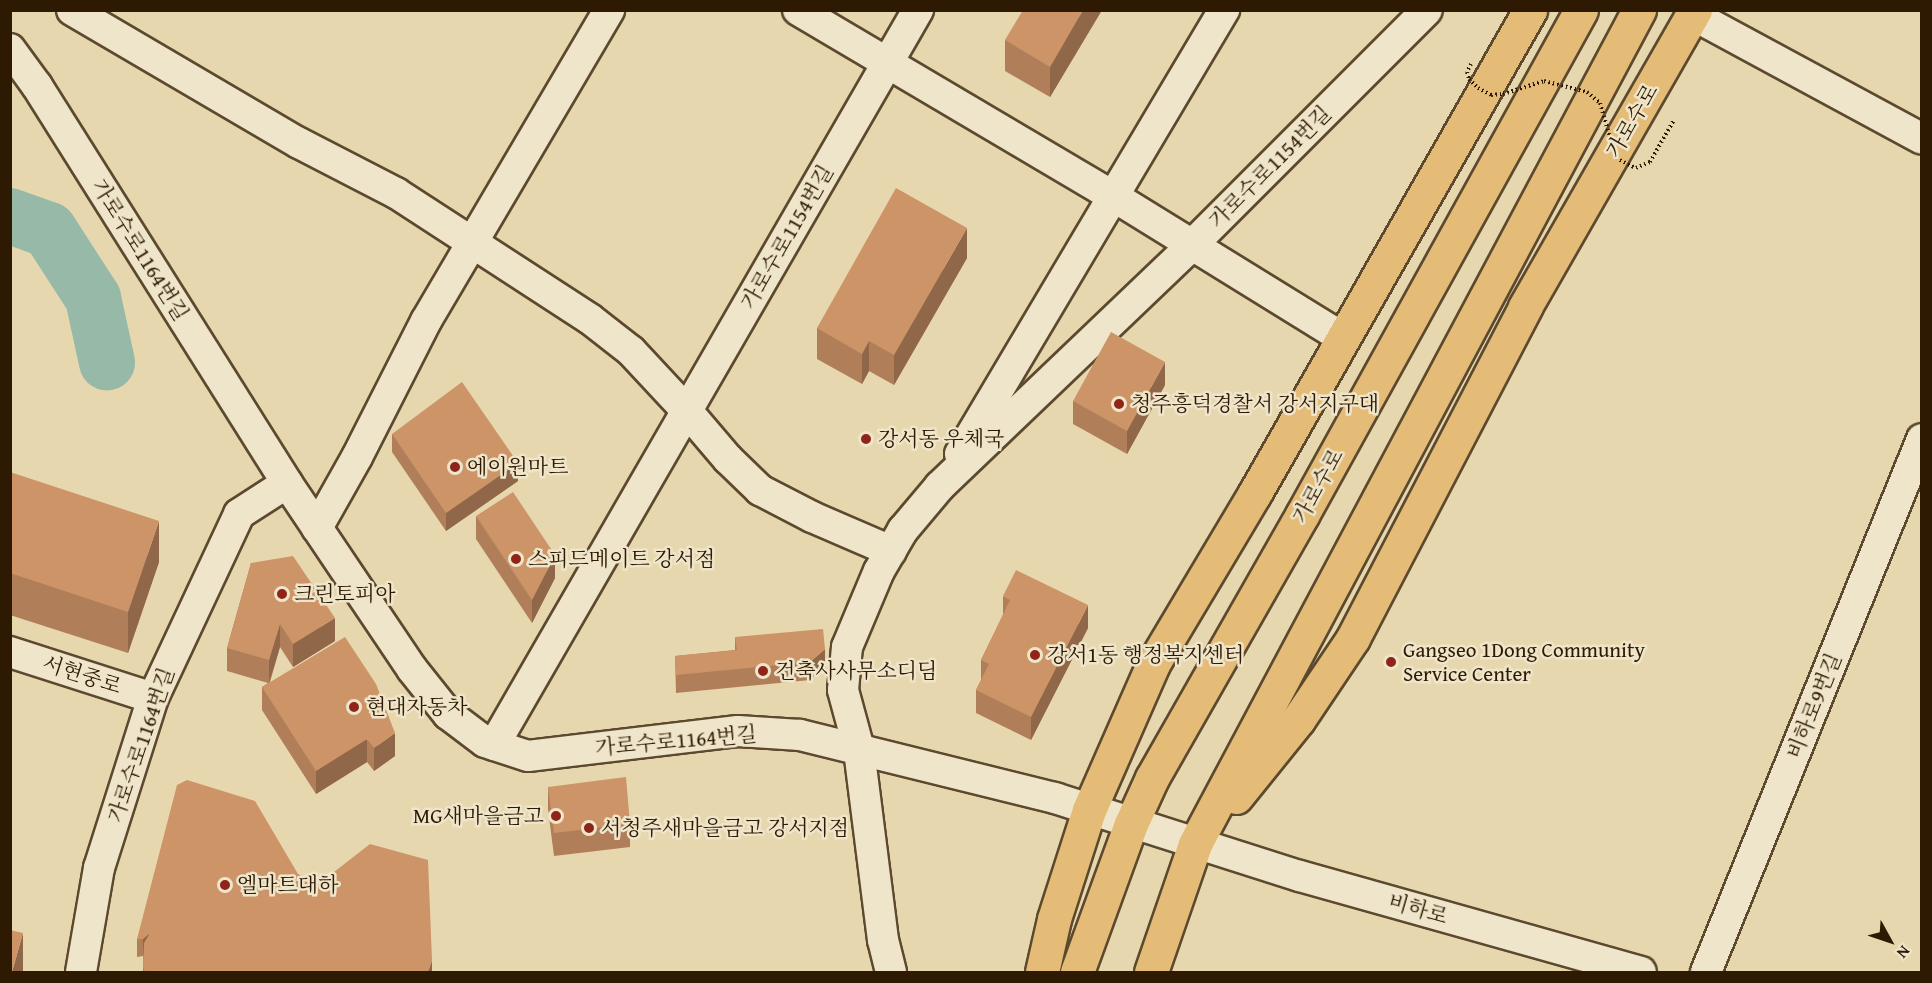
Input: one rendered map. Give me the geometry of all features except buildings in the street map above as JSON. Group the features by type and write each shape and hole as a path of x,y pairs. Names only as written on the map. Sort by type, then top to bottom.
{"main road":[{"path":"1042,972 1054,919 1089,810 1154,664 1530,10"},
{"name":"가로수로","path":"1077,972 1131,824 1152,778 1302,515 1581,10"},
{"name":"가로수로","path":"1151,972 1195,844 1639,10"},
{"name":"가로수로","path":"1195,844 1226,811 1298,720 1353,638 1525,307 1694,13"}],"street":[{"path":"72,10 299,143 396,193 606,332 631,351 728,459 760,490 812,517 891,551"},
{"path":"317,528 357,457 426,321 609,10"},
{"name":"가로수로1154번길","path":"798,10 1113,196 1343,338"},
{"path":"888,63 918,10"},
{"path":"891,972 883,940 859,749 843,690 847,647 879,571 903,530 940,486 1224,10"},
{"name":"가로수로1154번길","path":"940,486 1192,245 1427,10"},
{"path":"1694,13 1922,139"},
{"name":"가로수로1164번길","path":"10,49 54,113 286,483 412,669 448,714 485,742 528,756 738,731 800,735 1055,798 1195,844"},
{"name":"가로수로1154번길","path":"687,411 888,63"},
{"path":"10,80 54,113"},
{"path":"494,745 687,411"},
{"name":"비하로9번길","path":"1706,972 1922,439"},
{"name":"가로수로1164번길","path":"81,972 99,868 153,699 238,514 286,483"},
{"name":"서현중로","path":"10,652 153,699"},
{"name":"비하로","path":"1195,844 1641,972"}],"path":[{"path":"1471,64 1467,72 1469,79 1478,88 1491,95 1503,94 1544,81 1587,92 1600,103 1616,158 1636,168 1650,162 1674,120"}],"waterway":[{"path":"10,216 49,230 93,298 107,362"}],"place":[{"name":"청주흥덕경찰서 강서지구대","path":"1119,404"},
{"name":"강서동 우체국","path":"866,439"},
{"name":"에이원마트","path":"455,467"},
{"name":"스피드메이트 강서점","path":"516,559"},
{"name":"크린토피아","path":"282,594"},
{"name":"강서1동 행정복지센터","path":"1035,655"},
{"name":"Gangseo 1Dong Community Service Center","path":"1391,662"},
{"name":"건축사사무소디딤","path":"763,671"},
{"name":"현대자동차","path":"354,707"},
{"name":"MG새마을금고","path":"556,816"},
{"name":"서청주새마을금고 강서지점","path":"589,828"},
{"name":"엘마트대하","path":"225,885"}]}
